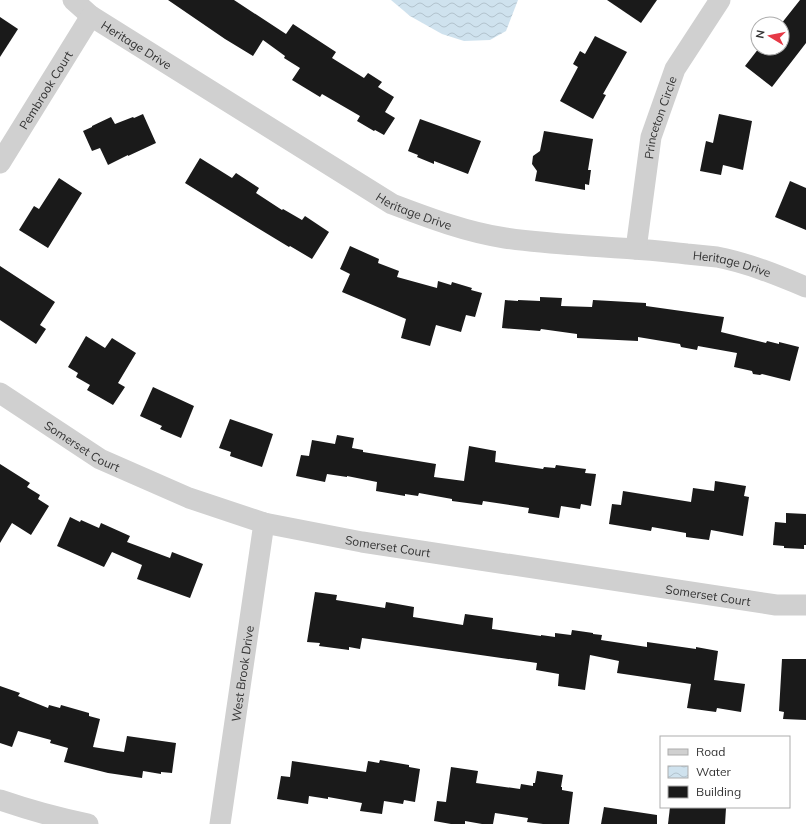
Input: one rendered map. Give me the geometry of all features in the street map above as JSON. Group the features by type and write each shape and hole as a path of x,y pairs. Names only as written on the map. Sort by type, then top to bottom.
{"street":[{"name":"Heritage Drive","path":"73,0 91,16 392,204 432,219 483,234 527,241 663,251 724,259 767,271 806,287"},
{"name":"Princeton Circle","path":"636,249 651,137 675,69 720,0"},
{"name":"Pembrook Court","path":"0,163 91,16"},
{"name":"Somerset Court","path":"0,393 100,459 189,498 264,523 362,542 776,605 806,605"},
{"name":"West Brook Drive","path":"220,824 264,523"},
{"path":"0,800 66,820 88,824"}],"water":[{"path":"391,0 518,0 506,31 490,40 464,41 442,34 410,16"}],"building":[{"path":"168,0 234,0 286,34 293,24 336,52 332,58 364,78 368,73 382,82 378,87 394,97 385,112 395,118 384,135 375,130 374,131 357,121 360,116 322,94 320,97 292,80 300,68 284,58 285,56 263,40 253,56 225,39"},
{"path":"607,0 657,0 641,23"},
{"path":"800,0 806,0 806,43 772,87 745,66 753,56 790,56 790,16 787,16"},
{"path":"0,17 18,29 0,57"},
{"path":"595,36 627,52 603,94 606,95 593,119 560,101 578,67 573,64 580,51 585,54"},
{"path":"143,114 156,143 108,165 100,148 92,151 83,131 111,117 115,124"},
{"path":"719,114 752,121 743,170 723,165 721,175 700,171 706,141 713,143"},
{"path":"420,119 481,141 468,174 434,161 434,164 417,157 418,155 408,151"},
{"path":"544,131 593,139 588,170 591,170 589,185 585,184 585,190 535,181 537,171 532,164 533,156 540,151"},
{"path":"200,158 232,178 236,173 259,188 256,193 282,210 283,209 302,220 305,216 329,232 312,259 290,246 289,247 185,183"},
{"path":"59,178 82,193 48,248 19,230 34,206 39,209"},
{"path":"790,181 806,188 806,230 775,217"},
{"path":"350,246 379,259 378,263 399,271 397,277 437,288 438,281 451,285 452,282 472,288 471,290 482,293 475,317 466,315 461,332 436,325 430,346 401,338 406,319 342,292 350,274 340,269"},
{"path":"0,266 55,302 40,325 46,329 36,344 0,320"},
{"path":"540,297 562,298 561,306 592,307 593,300 646,303 646,306 724,317 721,332 766,343 767,341 779,344 779,342 799,347 790,381 762,374 753,374 752,371 734,367 737,353 698,346 697,350 681,347 680,344 638,337 638,341 577,338 577,334 541,329 540,331 502,328 505,300 540,301"},
{"path":"86,336 105,348 112,338 136,353 118,383 125,387 113,405 87,390 90,385 76,377 78,373 68,367"},
{"path":"153,387 194,406 181,438 160,429 162,426 140,416"},
{"path":"230,419 273,434 262,467 230,456 231,452 219,448"},
{"path":"337,435 354,438 352,448 363,450 363,452 436,464 434,477 464,481 469,446 496,451 495,462 543,469 544,467 555,468 556,465 586,469 585,473 596,474 591,506 581,504 580,509 561,506 559,518 528,513 529,508 483,501 482,505 452,501 452,499 419,493 418,496 405,494 405,496 376,491 377,482 347,476 327,474 325,482 296,476 301,455 309,456 312,440 335,444"},
{"path":"0,464 30,483 27,487 40,495 38,499 49,506 31,535 12,523 0,543"},
{"path":"715,481 746,486 744,496 749,497 743,536 711,530 709,540 686,537 686,533 652,527 651,531 609,524 612,504 621,505 623,491 691,502 693,488 714,491"},
{"path":"786,513 806,514 806,545 804,545 804,549 784,548 784,546 773,545 775,522 786,523"},
{"path":"70,517 99,528 101,523 130,536 127,542 170,558 172,552 203,564 190,598 137,579 142,565 112,552 104,567 57,546"},
{"path":"315,592 337,595 336,600 385,608 386,602 414,607 413,617 463,625 465,614 493,618 492,629 555,637 555,633 571,635 572,630 602,635 601,640 647,647 647,642 696,649 696,647 718,651 714,680 745,684 741,712 717,708 716,712 687,708 691,684 617,673 619,661 590,655 585,690 558,686 559,674 536,670 537,663 362,638 360,649 349,647 349,650 319,646 320,643 307,642"},
{"path":"782,659 806,659 806,720 783,719 784,712 779,711"},
{"path":"0,686 20,693 18,696 48,708 49,705 60,708 61,705 89,713 89,716 100,719 93,747 124,752 127,736 176,743 172,773 161,772 161,774 143,771 142,778 108,773 64,762 68,748 50,743 51,740 18,731 12,747 0,743"},
{"path":"380,760 409,765 409,767 420,769 415,802 404,800 403,804 384,801 382,814 360,811 362,803 328,797 328,799 309,796 308,804 277,799 281,776 290,777 292,761 366,772 368,761 379,763"},
{"path":"451,767 478,771 476,783 520,789 521,784 533,786 537,771 563,775 562,790 573,792 569,824 543,824 527,822 528,818 495,813 493,824 465,821 465,824 451,824 434,821 437,801 446,802"},
{"path":"604,807 657,815 657,824 601,824"},
{"path":"670,808 726,808 725,824 668,824"}]}
